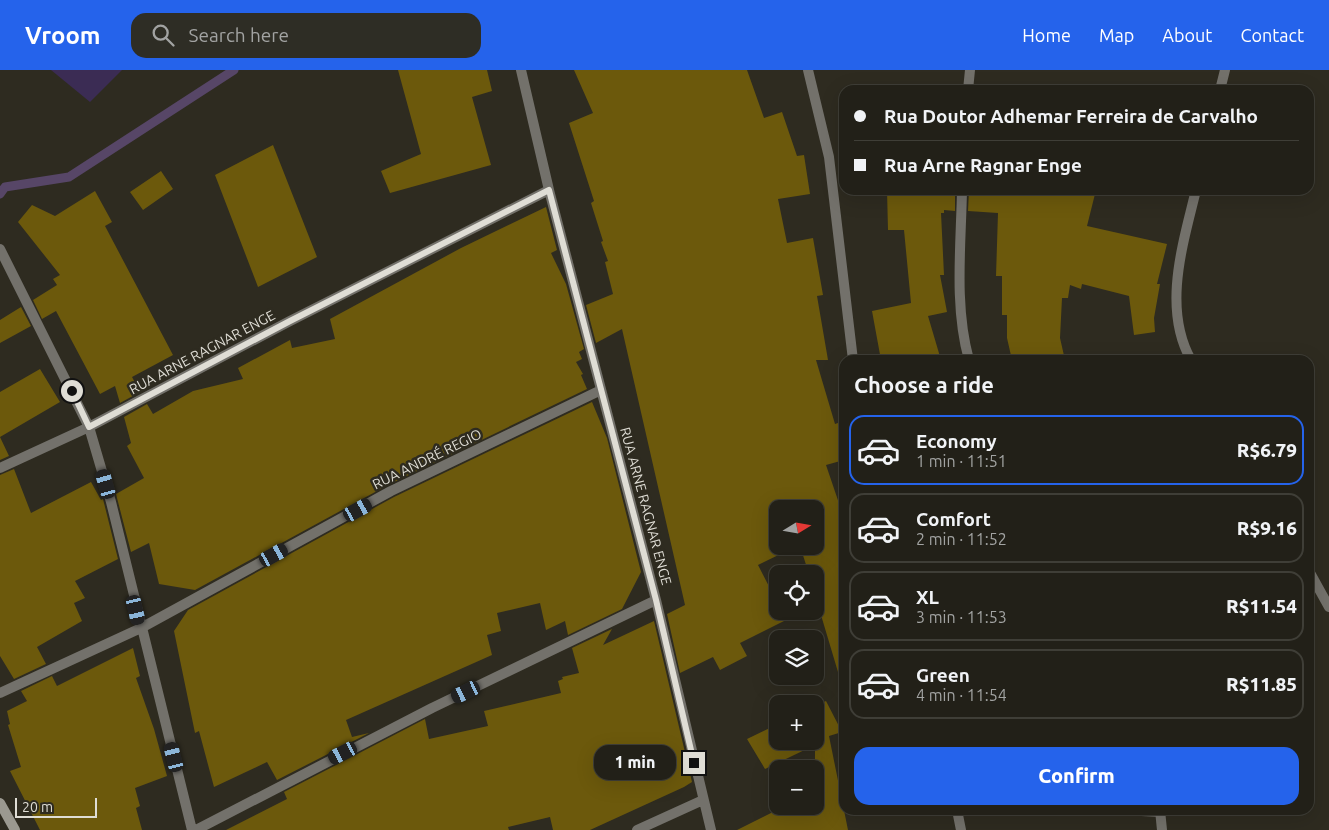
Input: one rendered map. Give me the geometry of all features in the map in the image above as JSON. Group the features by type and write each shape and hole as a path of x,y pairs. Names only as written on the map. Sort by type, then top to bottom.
{"street":[{"name":"RUA ARNE RAGNAR ENGE","path":"521,70 549,190 656,600 711,830"},
{"path":"808,70 829,157 853,355"},
{"path":"968,85 970,70"},
{"path":"1221,85 1225,70"},
{"name":"RUA ARNE RAGNAR ENGE","path":"0,468 89,427 290,321 549,190"},
{"path":"962,195 960,296 963,340 968,355"},
{"path":"1188,355 1183,345 1177,319 1177,294 1185,236 1195,195"},
{"path":"0,249 89,427 111,502 141,628 194,830 432,708 656,600"},
{"name":"RUA ANDRÉ REGIO","path":"0,693 141,628 391,492 601,390"},
{"path":"1314,579 1328,601"},
{"path":"637,830 703,800"},
{"path":"0,803 14,830"},
{"path":"958,815 961,830"},
{"path":"1160,815 1162,830"}],"shaded area":[{"path":"51,70 122,70 90,102"}],"building":[{"path":"398,70 487,70 492,91 472,97 491,165 390,193 381,171 421,154"},
{"path":"574,70 747,70 764,118 782,112 797,156 804,155 810,194 778,199 787,243 813,238 823,295 817,296 828,360 816,360 835,424 839,423 839,461 826,465 839,503 839,672 822,620 824,620 824,565 806,565 803,555 824,555 824,500 769,500 769,555 779,555 758,565 769,586 769,620 786,620 740,643 747,656 720,670 713,657 680,673 667,614 685,605 622,329 596,343 586,305 613,294 605,262 608,261 591,203 594,201 569,123 593,113"},
{"path":"273,145 317,257 258,287 215,175"},
{"path":"161,171 173,189 143,210 130,192"},
{"path":"95,191 112,222 105,226 173,355 132,377 140,392 120,403 115,386 100,394 56,311 42,319 33,300 57,285 53,279 60,275 18,222 32,205 55,216"},
{"path":"887,195 955,195 955,211 944,210 944,213 941,213 944,275 940,275 947,312 928,316 940,355 880,355 872,311 911,303 904,230 888,230"},
{"path":"969,195 1095,195 1087,226 1167,244 1157,284 1160,284 1154,318 1155,332 1134,335 1129,296 1082,284 1081,289 1070,285 1068,298 1062,298 1060,338 1064,355 1011,355 1007,338 1007,315 1002,315 1002,276 996,276 998,213 968,211"},
{"path":"546,207 557,250 551,253 566,284 584,349 579,352 582,359 576,362 583,374 581,375 587,389 388,485 195,590 159,584 149,543 131,552 116,494 144,478 127,446 131,443 124,417 147,404 153,414 193,391 243,379 238,368 290,340 292,348 335,339 330,319 461,248"},
{"path":"21,307 31,326 0,343 0,320"},
{"path":"40,369 60,402 0,437 0,392"},
{"path":"592,402 607,438 641,572 622,609 568,635 565,621 546,630 540,603 497,613 501,631 487,635 492,655 346,720 352,737 369,733 277,780 267,762 214,787 199,731 195,733 174,631 188,610 394,497"},
{"path":"0,437 9,456 0,460"},
{"path":"14,469 31,513 91,482 101,500 103,499 118,559 75,581 85,598 74,603 82,621 37,647 46,664 14,679 0,656 0,475"},
{"path":"654,621 692,782 684,787 590,830 553,830 550,817 508,827 509,830 226,830 287,799 284,792 425,719 429,739 488,726 484,711 561,693 558,681 563,679 562,677 579,673 572,648 612,629 603,645"},
{"path":"133,648 140,676 136,678 154,729 167,776 135,788 140,806 136,808 142,830 40,830 10,771 21,767 8,725 10,724 7,711 27,701 21,691 52,676 57,686"},
{"path":"826,701 839,726 839,733 829,736 839,785 839,815 845,815 848,830 737,830 769,814 824,815 824,760 815,760 815,750 824,750 824,702"},
{"path":"769,728 769,750 805,750 784,760 769,760 769,767 765,769 747,739"}],"waterway":[{"path":"0,194 5,187 69,177 234,70"}],"route":[{"path":"72,391 89,427 290,321 549,190 656,600 694,763"}]}
